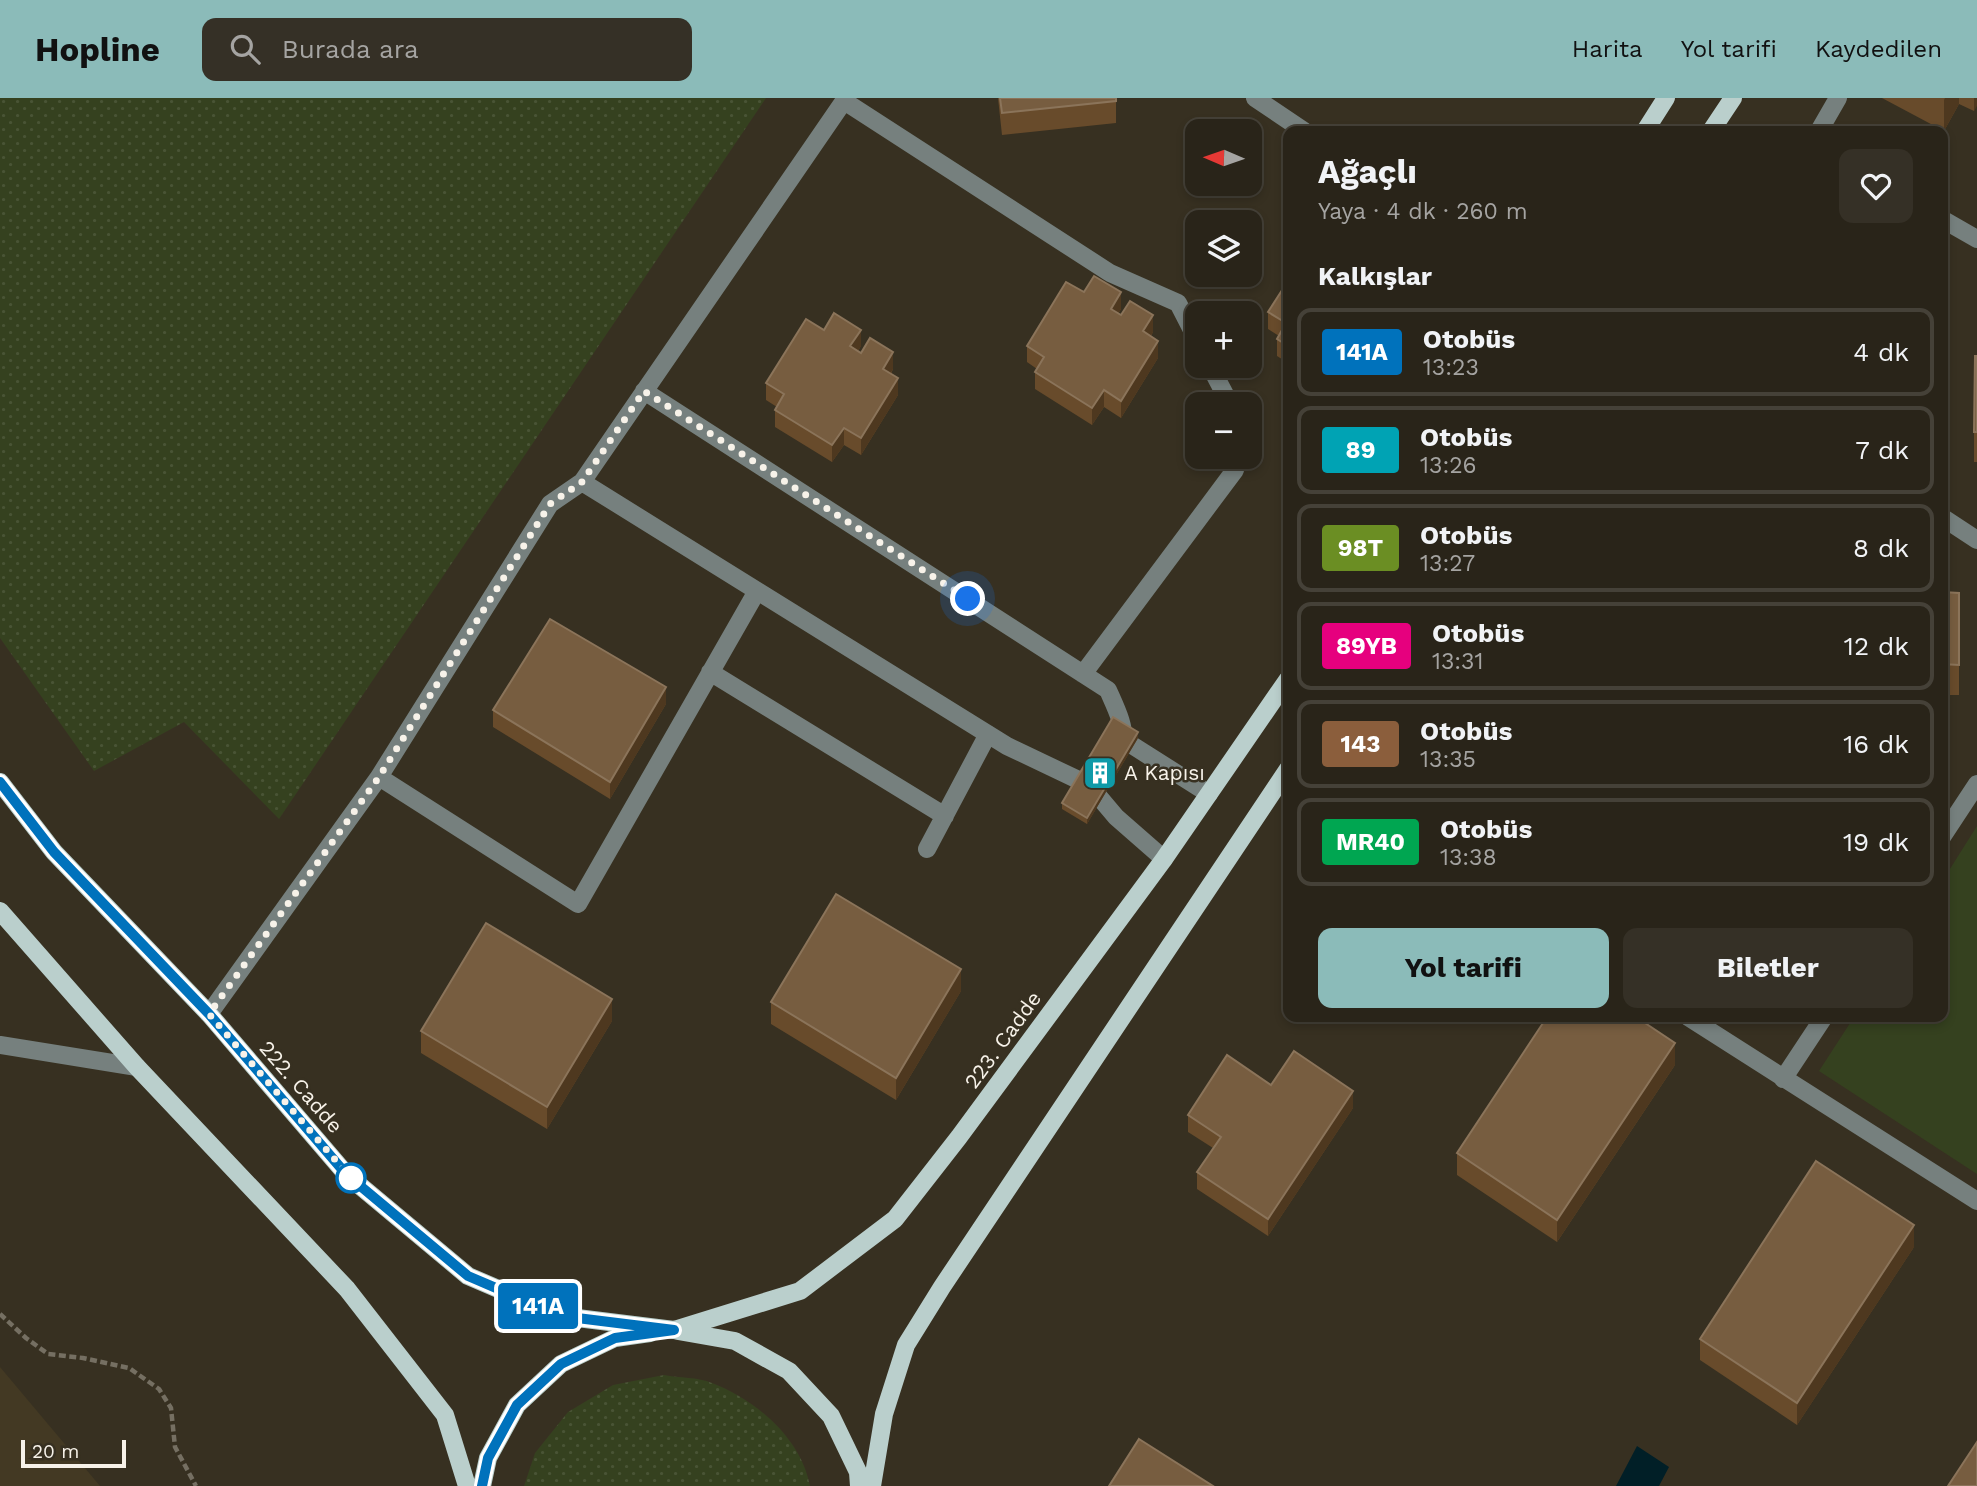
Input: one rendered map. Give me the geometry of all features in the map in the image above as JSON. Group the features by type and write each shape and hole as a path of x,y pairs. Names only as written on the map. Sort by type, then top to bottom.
{"main road":[{"path":"1647,126 1665,98"},
{"path":"1714,126 1733,98"},
{"name":"223. Cadde","path":"674,1330 800,1291 895,1219 959,1137 1164,859 1283,687"},
{"path":"872,1486 884,1414 906,1345 1283,776"},
{"name":"222. Cadde","path":"0,782 54,852 209,1014 346,1174 468,1276 561,1316 674,1330"},
{"path":"0,911 137,1067 347,1289 444,1415 467,1486"},
{"path":"482,1486 488,1458 517,1405 561,1364 615,1338 674,1330 735,1341 789,1371 831,1416 858,1472 859,1486"}],"street":[{"path":"1255,98 1297,126"},
{"path":"1822,126 1838,98"},
{"path":"209,1014 379,777 550,504 582,482 845,99 1110,272 1178,303 1185,317"},
{"path":"1948,222 1977,239"},
{"path":"644,391 1108,690 1119,717 1124,740 1209,794"},
{"path":"1083,674 1235,469"},
{"path":"582,482 1007,746 1089,785 1116,817 1164,859"},
{"path":"1948,521 1977,540"},
{"path":"379,777 578,904 757,591"},
{"path":"710,672 945,816"},
{"path":"928,849 988,734"},
{"path":"1089,785 1108,764 1124,740"},
{"path":"1948,828 1977,784"},
{"path":"1697,1022 1977,1202"},
{"path":"1783,1079 1821,1022"},
{"path":"0,1045 137,1067"}],"path":[{"path":"0,1314 48,1354 129,1368 159,1389 171,1408 175,1447 196,1486"}],"shaded area":[{"path":"0,1367 100,1486 0,1486"}],"green space":[{"path":"0,98 766,98 279,819 184,722 94,771 0,638"},
{"path":"1977,826 1977,1174 1819,1071 1851,1022 1948,1022 1948,872"},
{"path":"664,1375 707,1381 728,1390 760,1410 787,1437 797,1452 810,1486 524,1486 535,1453 568,1412 613,1385"}],"water":[{"path":"1637,1446 1669,1467 1659,1486 1616,1486"}],"building":[{"path":"1000,98 1116,98 1116,101 1002,113"},
{"path":"1094,276 1121,292 1111,309 1121,315 1130,301 1153,315 1143,331 1158,341 1121,401 1104,390 1092,408 1035,372 1044,357 1027,346 1066,282 1084,292"},
{"path":"1283,289 1283,321 1268,312"},
{"path":"834,313 861,330 850,346 861,353 870,338 893,352 883,369 898,378 861,438 844,428 832,445 775,410 784,394 766,383 806,319 824,330"},
{"path":"1283,328 1283,343 1277,339"},
{"path":"1977,356 1977,432 1974,432"},
{"path":"1948,592 1959,593 1959,665 1948,664"},
{"path":"550,619 666,687 610,782 493,710"},
{"name":"A Kapısı","path":"1113,717 1138,732 1087,818 1062,803"},
{"path":"836,894 961,969 896,1078 771,1002"},
{"path":"486,923 612,999 547,1107 421,1031"},
{"path":"1544,1022 1644,1022 1675,1043 1557,1220 1457,1153"},
{"path":"1294,1051 1353,1091 1268,1219 1197,1172 1221,1137 1188,1115 1227,1055 1271,1085"},
{"path":"1816,1161 1914,1225 1797,1403 1700,1339"},
{"path":"1139,1439 1213,1486 1109,1486"},
{"path":"1977,1442 1977,1486 1948,1486"}],"bus line":[{"name":"141A","path":"0,782 54,852 209,1014 346,1174 468,1276 561,1316 674,1330 615,1338 561,1364 517,1405 488,1458 482,1486"}],"place":[{"name":"A Kapısı","path":"1100,773"}],"route":[{"path":"351,1178 209,1014 379,777 550,504 582,482 644,391 968,599"}]}
